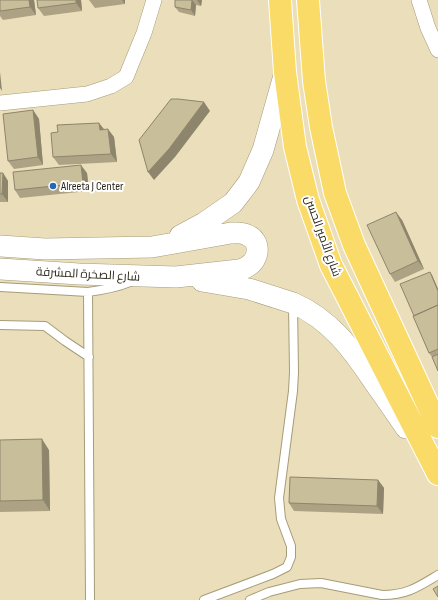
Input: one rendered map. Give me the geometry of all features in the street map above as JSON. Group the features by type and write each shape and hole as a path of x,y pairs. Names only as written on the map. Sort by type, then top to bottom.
{"highway":[{"name":"شارع الأمير الحسن","path":"280,0 285,72 295,147 308,200 331,265 438,474"},
{"path":"308,0 314,81 321,127 335,193 354,245 437,424"}],"main road":[{"path":"152,247 183,235 204,223 233,203 249,182 263,150 285,72"},
{"path":"152,247 231,233 242,233 249,235 255,241 257,253 254,260 248,266 239,270 176,277"},
{"name":"شارع الصخرة المشرفة","path":"0,246 45,249 152,247"},
{"name":"شارع الصخرة المشرفة","path":"0,269 78,274 176,277"},
{"path":"176,277 248,289 294,303 324,322 342,338 438,474"}],"street":[{"path":"0,103 87,94 111,86 126,77 144,33 154,0"},
{"path":"419,0 428,28 438,50"}],"lane":[{"path":"0,287 88,292 118,287 146,276"},
{"path":"88,292 90,600"},
{"path":"204,600 273,574 286,567 291,557 291,546 281,519 279,498 293,392 294,303"},
{"path":"0,325 45,326 89,357"},
{"path":"250,600 269,592 300,584 321,583 382,595 392,595 411,591 438,575"}],"building":[{"path":"0,0 29,0 30,7 0,11"},
{"path":"37,0 76,0 76,3 38,8"},
{"path":"175,0 192,0 191,10 175,7"},
{"path":"171,99 204,102 169,149 148,172 139,140"},
{"path":"33,110 38,157 8,161 3,114"},
{"path":"99,123 100,130 108,129 111,154 53,157 51,133 58,132 57,125"},
{"path":"81,165 83,183 15,190 13,172"},
{"path":"0,173 3,173 2,194 0,194"},
{"path":"396,212 418,261 390,274 367,225"},
{"path":"430,272 438,291 438,305 414,316 400,284"},
{"path":"438,305 438,349 429,353 413,316"},
{"path":"438,354 438,371 432,357"},
{"path":"42,439 43,500 0,501 0,440"},
{"path":"290,477 378,480 377,506 289,503"},
{"path":"438,586 438,597 433,589"}],"place":[{"name":"Alreeta J Center","path":"53,186"}]}
